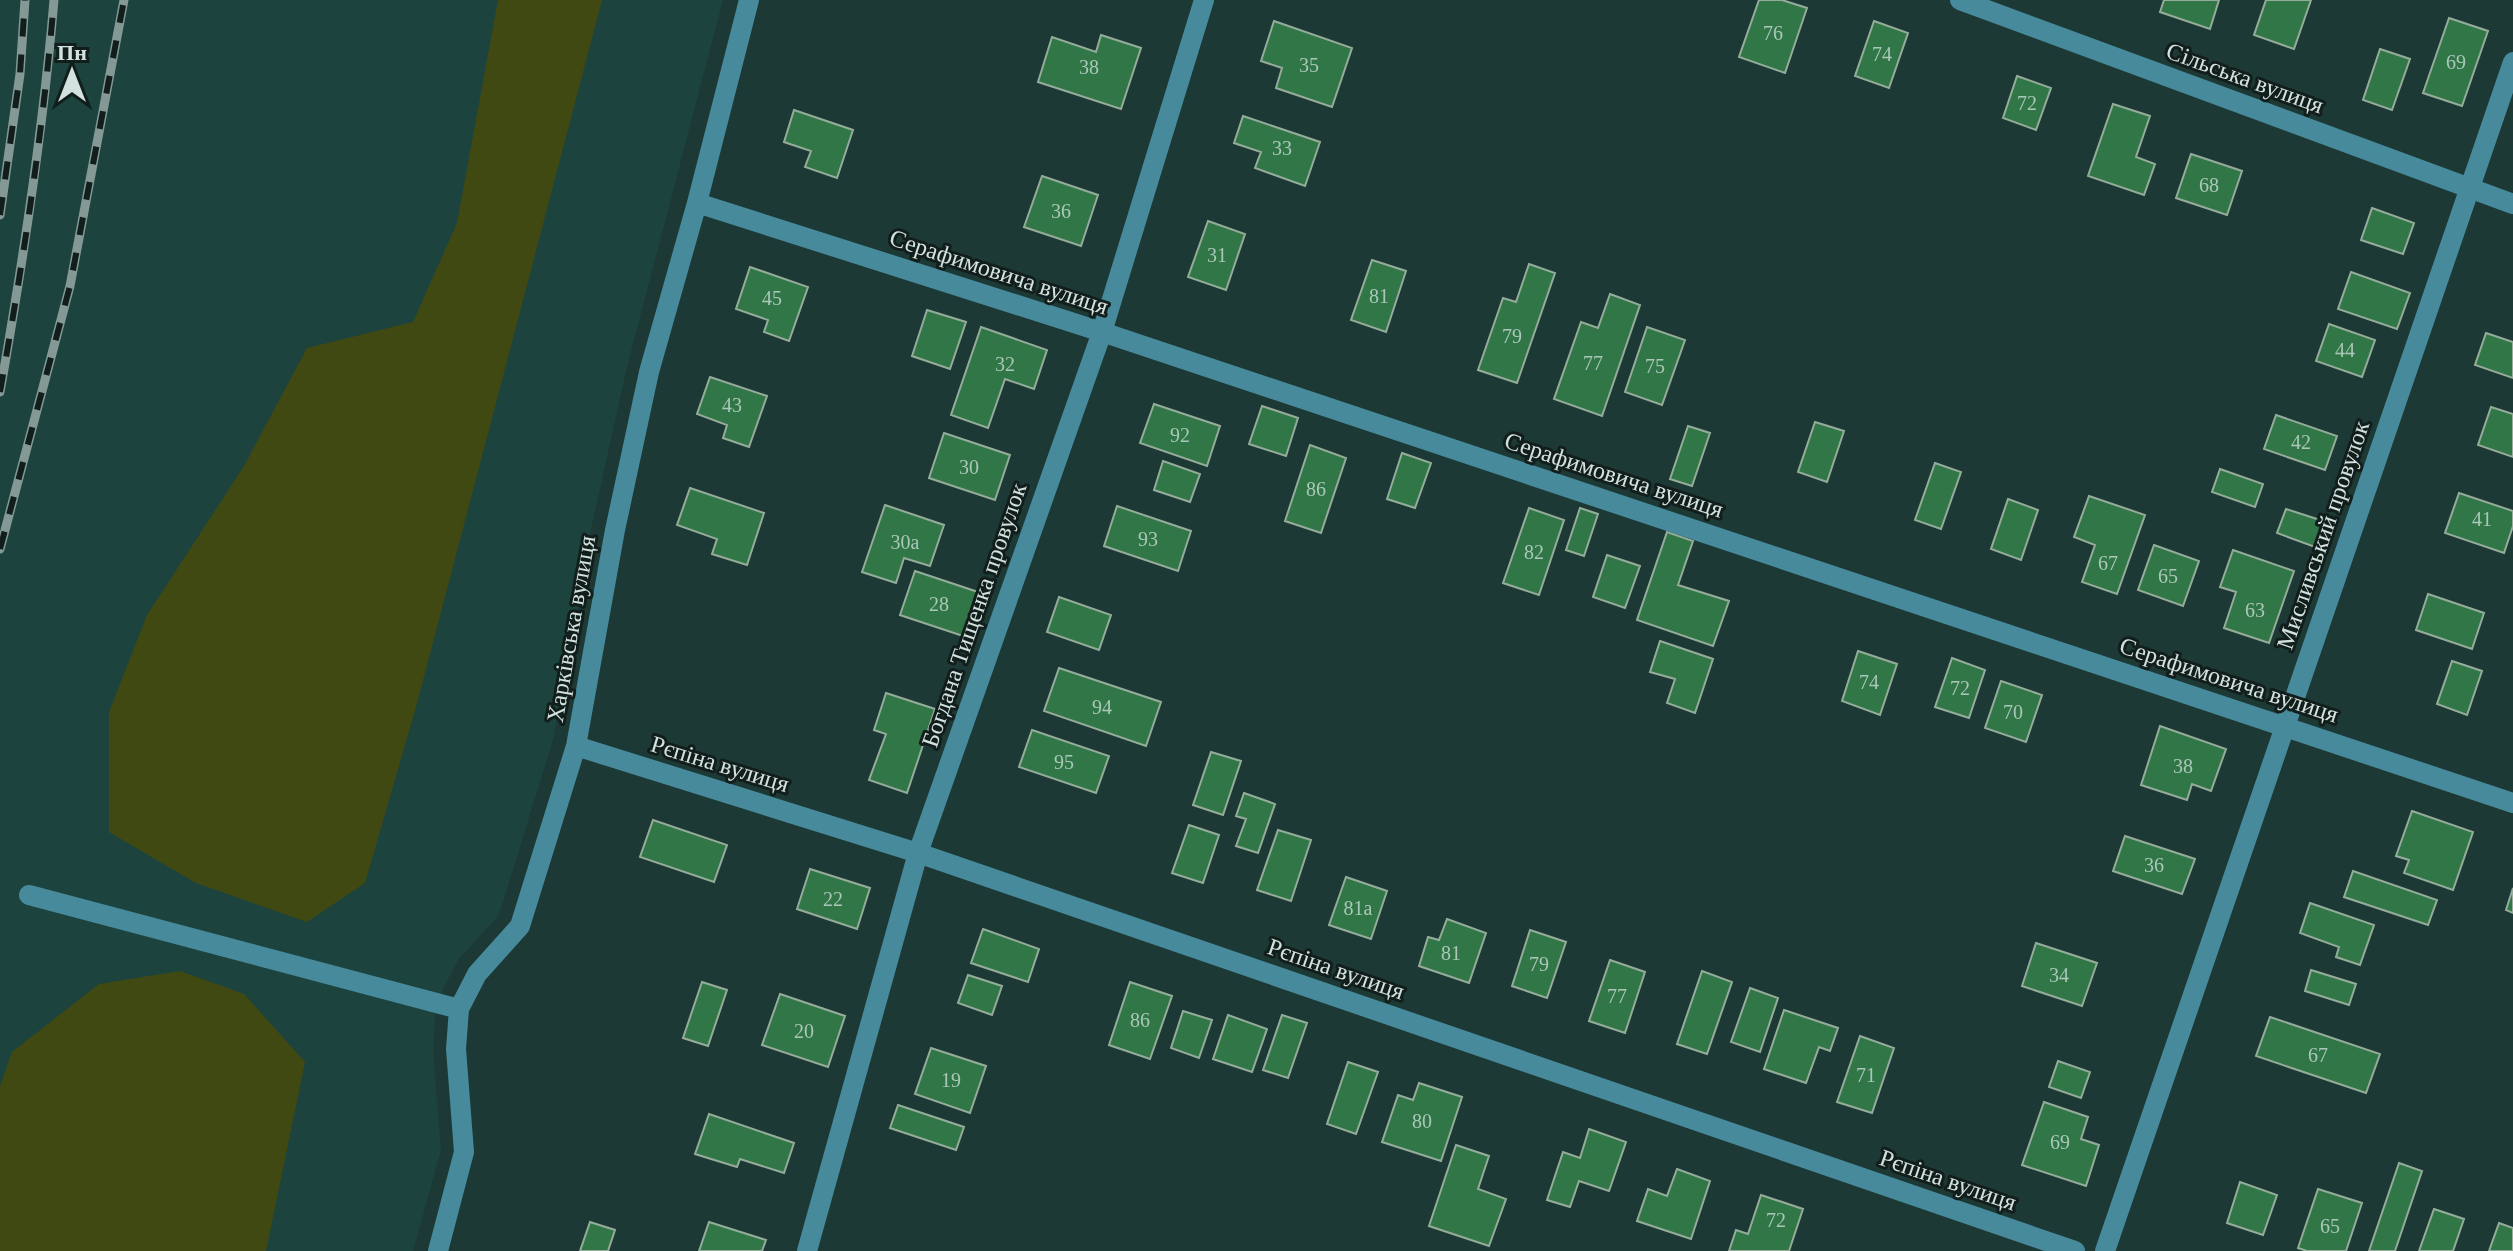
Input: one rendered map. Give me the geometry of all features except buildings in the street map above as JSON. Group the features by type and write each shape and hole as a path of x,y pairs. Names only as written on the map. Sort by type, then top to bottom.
{"street":[{"name":"Харківська вулиця","path":"438,1251 464,1152 456,1049 459,1009 477,974 520,926 576,746 615,530 649,372 697,203 749,0"},
{"name":"Богдана Тищенка провулок","path":"807,1251 918,853 1102,332 1204,0"},
{"name":"Сільська вулиця","path":"1960,0 2513,204"},
{"name":"Мисливський провулок","path":"2105,1251 2513,62"},
{"name":"Серафимовича вулиця","path":"697,203 1102,332 2513,803"},
{"name":"Рєпіна вулиця","path":"576,746 918,853 2075,1251"},
{"path":"29,895 459,1009"}],"shaded area":[{"path":"0,0 723,0 627,367 592,525 553,740 499,915 458,960 436,1003 433,1049 441,1150 413,1251 0,1251"}],"green space":[{"path":"498,0 602,0 416,707 365,883 307,922 196,883 109,832 109,712 147,615 244,466 307,348 413,322 457,223"},
{"path":"180,971 244,994 305,1062 266,1251 0,1251 0,1086 12,1052 99,984"}],"railway":[{"path":"0,215 20,74 25,0"},
{"path":"0,392 32,197 54,0"},
{"path":"0,549 70,286 124,0"}]}
